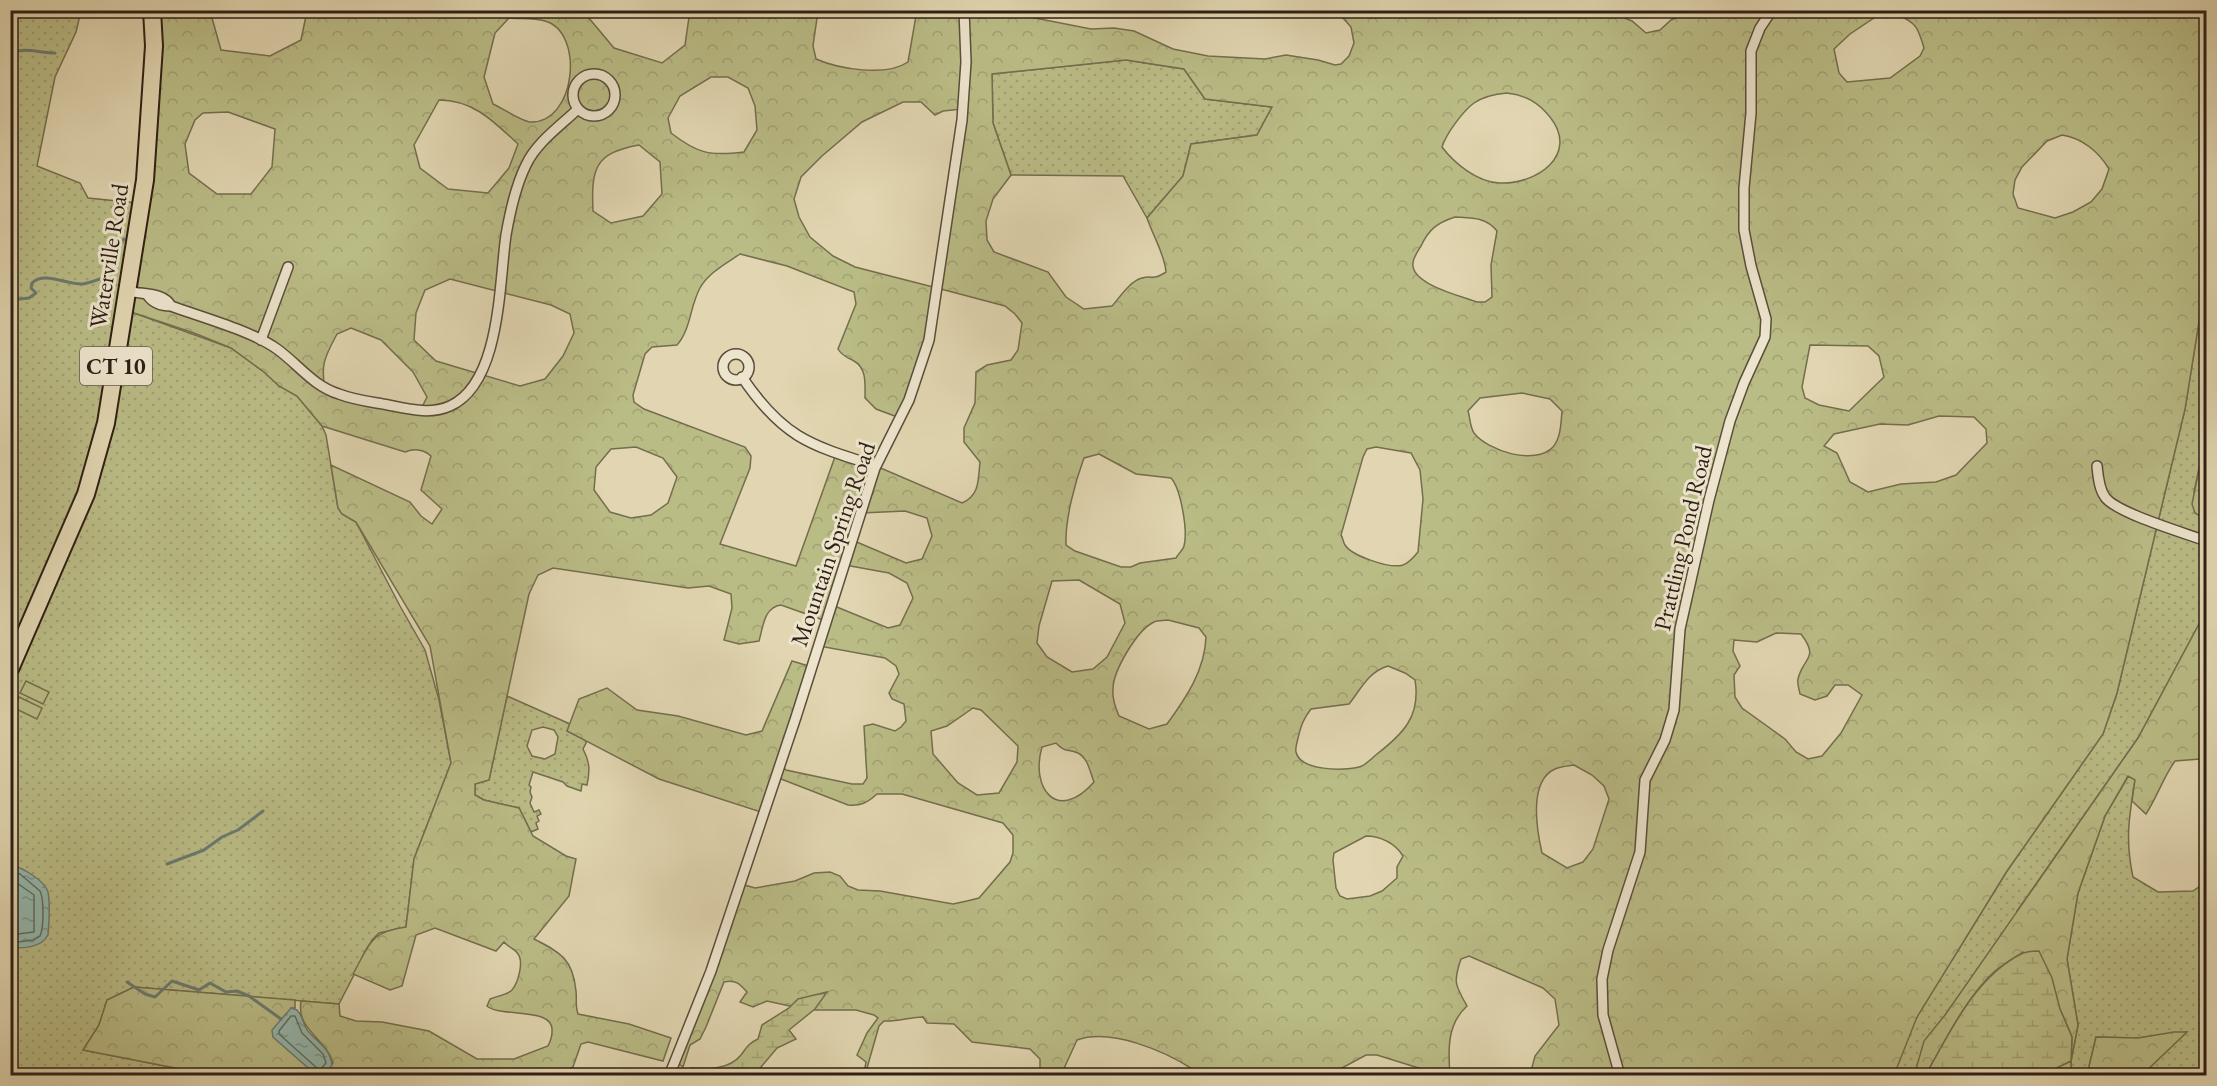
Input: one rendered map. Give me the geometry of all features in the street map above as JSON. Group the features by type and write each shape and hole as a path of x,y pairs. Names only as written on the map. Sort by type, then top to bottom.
{"highway":[{"name":"Waterville Road","path":"10,669 86,494 106,423 145,180 154,46 152,10"}],"street":[{"name":"Mountain Spring Road","path":"669,1076 711,971 799,709 876,466 909,400 929,340 962,120 966,62 964,10"},
{"name":"Prattling Pond Road","path":"1620,1076 1604,1015 1602,979 1608,950 1640,852 1645,780 1665,740 1674,710 1680,629 1708,500 1730,421 1765,337 1766,319 1750,266 1744,230 1744,188 1751,113 1751,51 1760,28 1772,10"},
{"path":"595,73 610,80 615,95 614,104 609,110 602,115 593,116 578,109 573,94 574,86 579,79 595,73"},
{"path":"128,291 148,296 153,302 171,306 261,340 277,349 312,380 339,394 421,411 444,408 462,399 481,376 487,361 493,340 506,233 518,184 526,163 540,144 578,109"},
{"path":"261,340 288,267"},
{"path":"742,378 759,402 783,427 801,439 826,450 876,466"},
{"path":"2097,466 2100,487 2105,498 2120,510 2206,541"}],"green space":[{"path":"917,10 999,11 1091,29 1114,28 1134,31 1173,49 1208,56 1265,59 1286,55 1335,65 1341,64 1349,56 1354,43 1351,27 1343,18 1324,11 1608,11 1632,21 1646,33 1660,30 1671,20 1684,14 1707,10 2206,11 2206,278 2185,409 2117,693 2103,734 2007,871 1917,1017 1894,1075 1530,1075 1535,1056 1559,1025 1555,999 1543,988 1469,956 1461,959 1456,978 1456,983 1467,1006 1460,1013 1452,1029 1449,1047 1450,1075 1406,1075 1425,1070 1377,1055 1366,1055 1329,1075 1195,1075 1194,1070 1182,1063 1137,1043 1106,1037 1091,1037 1077,1040 1061,1075 1040,1075 1040,1059 1030,1049 972,1042 954,1024 927,1023 923,1017 884,1021 879,1026 865,1075 862,1075 866,1062 857,1055 867,1033 878,1018 874,1015 856,1010 808,1010 767,1001 753,1007 740,1002 747,992 740,985 731,981 724,982 706,1027 700,1039 690,1045 683,1067 675,1061 741,884 755,888 795,881 814,873 830,872 840,876 848,886 858,890 880,891 953,904 979,898 1010,862 1013,853 1013,835 1003,823 902,794 877,794 864,803 848,805 776,777 764,813 659,779 567,731 579,699 607,688 637,710 678,716 746,735 762,731 792,661 812,667 783,767 786,770 852,784 863,784 867,778 864,726 873,724 895,731 906,721 904,704 892,699 889,693 899,674 896,666 885,658 819,646 826,621 781,605 768,614 759,641 739,644 724,640 732,608 731,594 709,586 688,588 553,568 538,575 529,594 489,780 475,784 475,795 484,800 519,808 533,836 566,856 576,859 569,896 534,939 558,953 568,964 574,980 578,1014 629,1024 671,1038 663,1061 588,1042 581,1044 573,1067 559,1075 322,1075 333,1063 324,1047 307,1027 301,1011 301,1001 339,1004 340,1016 356,1021 382,1022 429,1031 477,1059 514,1059 548,1046 552,1032 551,1024 536,1016 487,1006 490,999 512,990 518,978 520,958 517,952 504,942 496,951 435,928 416,935 402,986 390,990 353,974 367,947 377,936 406,927 414,859 451,763 430,646 356,522 342,514 338,508 331,465 410,502 421,516 432,524 442,509 421,490 431,456 419,450 405,452 322,426 297,396 279,386 231,348 131,312 152,11 214,11 212,18 221,50 270,56 301,40 307,11 583,11 614,48 662,63 685,45 689,17 684,11 818,11 813,46 816,59 837,66 862,70 888,69 908,62","holes":["1895,14 1915,26 1924,48 1920,56 1890,78 1847,82 1839,73 1834,49 1850,34 1877,16","509,18 541,20 558,29 566,42 570,58 570,76 566,94 557,109 545,119 530,122 493,104 484,77 495,33","1126,60 1184,69 1205,99 1272,107 1257,135 1191,144 1183,176 1147,218 1161,252 1166,272 1133,282 1112,306 1084,309 1066,297 1048,272 994,252 987,240 986,221 993,199 1011,175 993,123 992,74","711,77 728,77 748,88 755,106 757,130 744,152 722,154 705,152 671,133 668,118 680,96","1507,93 1520,95 1536,103 1550,117 1558,131 1560,144 1557,155 1550,165 1527,179 1513,182 1491,182 1467,171 1442,147 1451,129 1465,111 1478,101","439,100 473,108 492,120 518,144 509,168 488,193 448,189 420,168 414,145","903,102 921,102 935,115 943,111 962,109 937,288 855,267 833,256 810,237 799,217 794,199 801,177 862,122","228,112 275,129 272,167 251,194 217,194 189,173 185,144 195,120 203,113","2062,135 2076,139 2089,147 2109,169 2102,189 2091,202 2073,212 2055,218 2018,208 2013,194 2015,180 2022,167 2047,141","639,145 660,162 662,194 643,216 611,223 593,211 593,184 599,165 613,153","1455,217 1478,219 1493,226 1497,231 1491,265 1492,297 1485,302 1477,302 1449,293 1419,277 1414,270 1414,259 1434,227","740,254 787,266 854,292 856,304 838,349 861,368 865,398 876,409 900,418 929,340 937,288 1005,306 1022,323 1018,350 1011,360 987,365 976,372 975,403 964,428 964,442 980,462 977,486 972,496 962,503 876,466 836,454 796,566 720,544 750,468 751,456 745,447 644,409 634,402 633,395 645,354 652,347 677,345 685,332 703,283","450,279 551,305 570,314 574,333 563,356 545,379 520,386 436,361 414,340 416,313 425,290","351,328 381,340 413,372 427,397 420,411 325,388 323,372 327,354 337,334","1810,345 1868,346 1879,356 1884,377 1849,411 1819,405 1805,398 1802,387","1522,393 1550,399 1562,411 1556,443 1545,453 1535,455 1524,456 1500,450 1481,440 1472,428 1468,411 1480,398","1939,416 1974,417 1986,429 1987,443 1956,475 1936,482 1901,484 1868,492 1850,482 1837,453 1824,446 1834,434 1880,424 1908,425","636,447 663,458 677,477 668,503 651,515 631,518 610,512 594,490 596,467 611,449","1376,447 1411,453 1420,470 1423,499 1418,552 1409,561 1397,566 1363,557 1344,544 1341,535 1367,449","1099,454 1136,474 1171,478 1178,491 1183,511 1185,531 1183,548 1176,558 1140,563 1131,567 1121,567 1075,551 1066,545 1067,524 1074,489 1084,458","905,511 927,518 932,536 922,559 906,563 852,540 861,513","845,565 889,573 907,583 913,598 900,625 888,628 832,605","1079,580 1120,604 1125,623 1107,657 1093,669 1072,672 1047,657 1037,643 1039,626 1052,581","1168,620 1199,628 1206,637 1202,661 1187,694 1167,724 1149,729 1119,716 1114,703 1113,689 1117,672 1127,652 1140,633 1154,622","1776,633 1801,634 1807,642 1810,653 1798,679 1800,694 1815,700 1827,696 1835,685 1848,685 1862,695 1841,733 1822,756 1808,759 1742,708 1735,697 1734,675 1740,666 1733,651 1734,640 1757,642","1388,666 1415,680 1415,704 1408,723 1402,731 1368,762 1359,767 1323,768 1305,763 1299,758 1296,749 1303,723 1311,709 1349,704 1375,672","973,708 981,710 1018,746 1017,762 999,793 977,795 958,783 933,754 931,731 947,726","1056,743 1065,750 1084,758 1094,782 1081,794 1069,800 1058,800 1050,796 1043,787 1039,762 1042,747","1574,765 1592,775 1604,786 1609,799 1593,849 1583,862 1567,868 1542,853 1536,807 1541,784 1546,775 1564,766","1366,836 1387,841 1403,856 1397,867 1397,878 1382,891 1370,896 1347,899 1340,896 1336,888 1334,853"]},
{"path":"10,11 81,11 76,32 55,77 37,166 80,183 88,198 137,203 131,312 231,348 279,386 297,396 322,426 326,435 338,508 342,514 356,522 425,650 439,700 451,763 414,859 406,927 379,933 372,940 339,1004 134,987 107,1000 99,1025 83,1050 211,1075 11,1075"},
{"path":"1126,60 1184,69 1205,99 1272,107 1257,135 1191,144 1183,176 1147,218 1123,176 1011,175 993,123 992,74"},
{"path":"2206,278 2206,435 2194,492 2206,519 2206,611 2138,738 2017,911 2064,1075 1799,1075 1952,960 2007,871 2103,734 2117,693 2185,409"},
{"path":"2206,435 2206,520 2195,513 2192,504"},
{"path":"2206,611 2206,762 2200,759 2175,761 2146,814 2132,801 2135,780 2128,776 2105,816 2078,893 2067,959 2078,1025 2071,1061 2072,1037 2060,1009 2023,952 1995,971 1976,992 1951,1030 1929,1069 1928,1075 1914,1076 1924,1041 1945,1015 2138,738"},
{"path":"26,681 49,692 43,704 20,693"},
{"path":"507,696 570,724 567,731 587,741 583,749 588,762 589,775 587,785 582,784 581,791 533,772 529,785 532,797 530,803 534,812 539,810 541,814 537,816 538,829 531,832 519,808 484,800 475,795 475,784 489,780","holes":["543,727 554,730 558,737 555,754 545,759 532,756 527,746 532,730"]},
{"path":"19,697 42,708 37,719 14,708"},
{"path":"2129,775 2135,780 2129,828 2129,851 2133,877 2158,892 2193,891 2206,882 2206,1064 2201,1075 2142,1075 2186,1032 2138,1038 2096,1037 2087,1075 2071,1075 2071,1061 2078,1025 2067,959 2078,893 2105,816"},
{"path":"2039,951 2052,978 2060,1009 2072,1037 2071,1061 2046,1075 1928,1075 1929,1069 1967,1004 1991,975 2023,953"},
{"path":"134,987 295,1000 295,1008 291,1008 286,1048 317,1075 211,1075 83,1050 99,1025 107,1000"},
{"path":"827,992 815,1009 789,1030 796,1039 777,1048 752,1076 688,1075 686,1071 691,1068 711,1068 731,1064 758,1039 762,1025 789,1008 798,999"},
{"path":"2187,1032 2142,1075 2087,1075 2096,1037 2138,1038"},
{"path":"2071,1061 2071,1075 2046,1075 2048,1072"}],"water":[{"path":"10,865 32,875 46,887 48,892 48,935 41,943 32,946 11,948"},
{"path":"291,1008 299,1012 308,1031 329,1054 332,1065 324,1075 314,1073 273,1037 272,1030"}],"waterway":[{"path":"10,53 27,50 55,53"},
{"path":"10,300 29,298 36,293 31,288 32,283 43,278 83,284 107,276 124,239"},
{"path":"167,864 204,850 222,837 238,830 263,811"},
{"path":"127,982 145,994 155,997 172,981 199,990 210,983 226,992 237,991 249,996 281,1019"}]}
